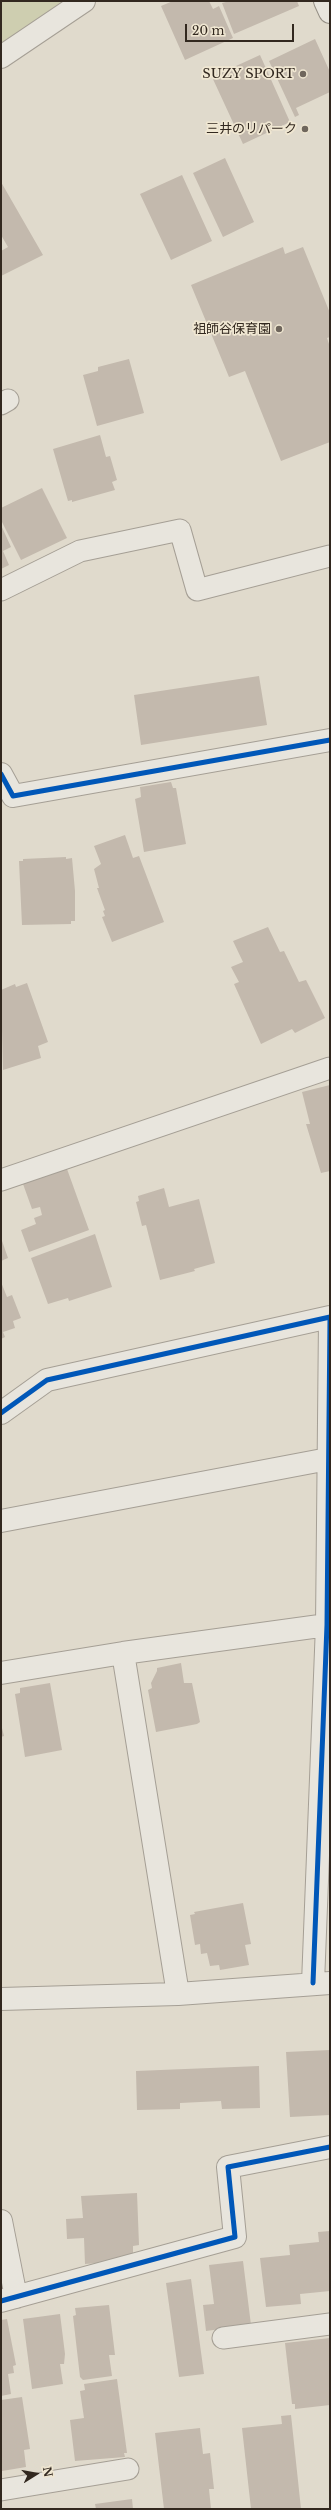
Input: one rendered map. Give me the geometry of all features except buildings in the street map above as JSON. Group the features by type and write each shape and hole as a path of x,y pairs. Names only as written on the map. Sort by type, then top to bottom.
{"street":[{"path":"1,57 84,1"},
{"path":"325,1 330,12"},
{"path":"1,774 7,796 330,740"},
{"path":"1,1413 47,1380 330,1318 321,1983 178,1994 1,1999"},
{"path":"1,1521 328,1459"},
{"path":"1,1673 123,1653 327,1625"},
{"path":"123,1653 178,1994"},
{"path":"1,2221 8,2299 235,2237 228,2167 330,2147"}],"lane":[{"path":"1,590 80,551 180,530 197,590 330,556"},
{"path":"1,1180 330,1068"},
{"path":"223,2338 330,2324"},
{"path":"1,2490 128,2469"}],"green space":[{"path":"1,1 70,1 1,44"}],"cycle path":[{"path":"1,774 13,796 330,740"},
{"path":"1,1413 47,1380 330,1317"},
{"path":"313,1983 327,1625 330,1319"},
{"path":"1,2301 235,2237 228,2167 330,2147"}],"place":[{"name":"SUZY SPORT","path":"303,74"},
{"name":"三井のリパーク","path":"305,129"},
{"name":"祖師谷保育園","path":"279,329"}]}
